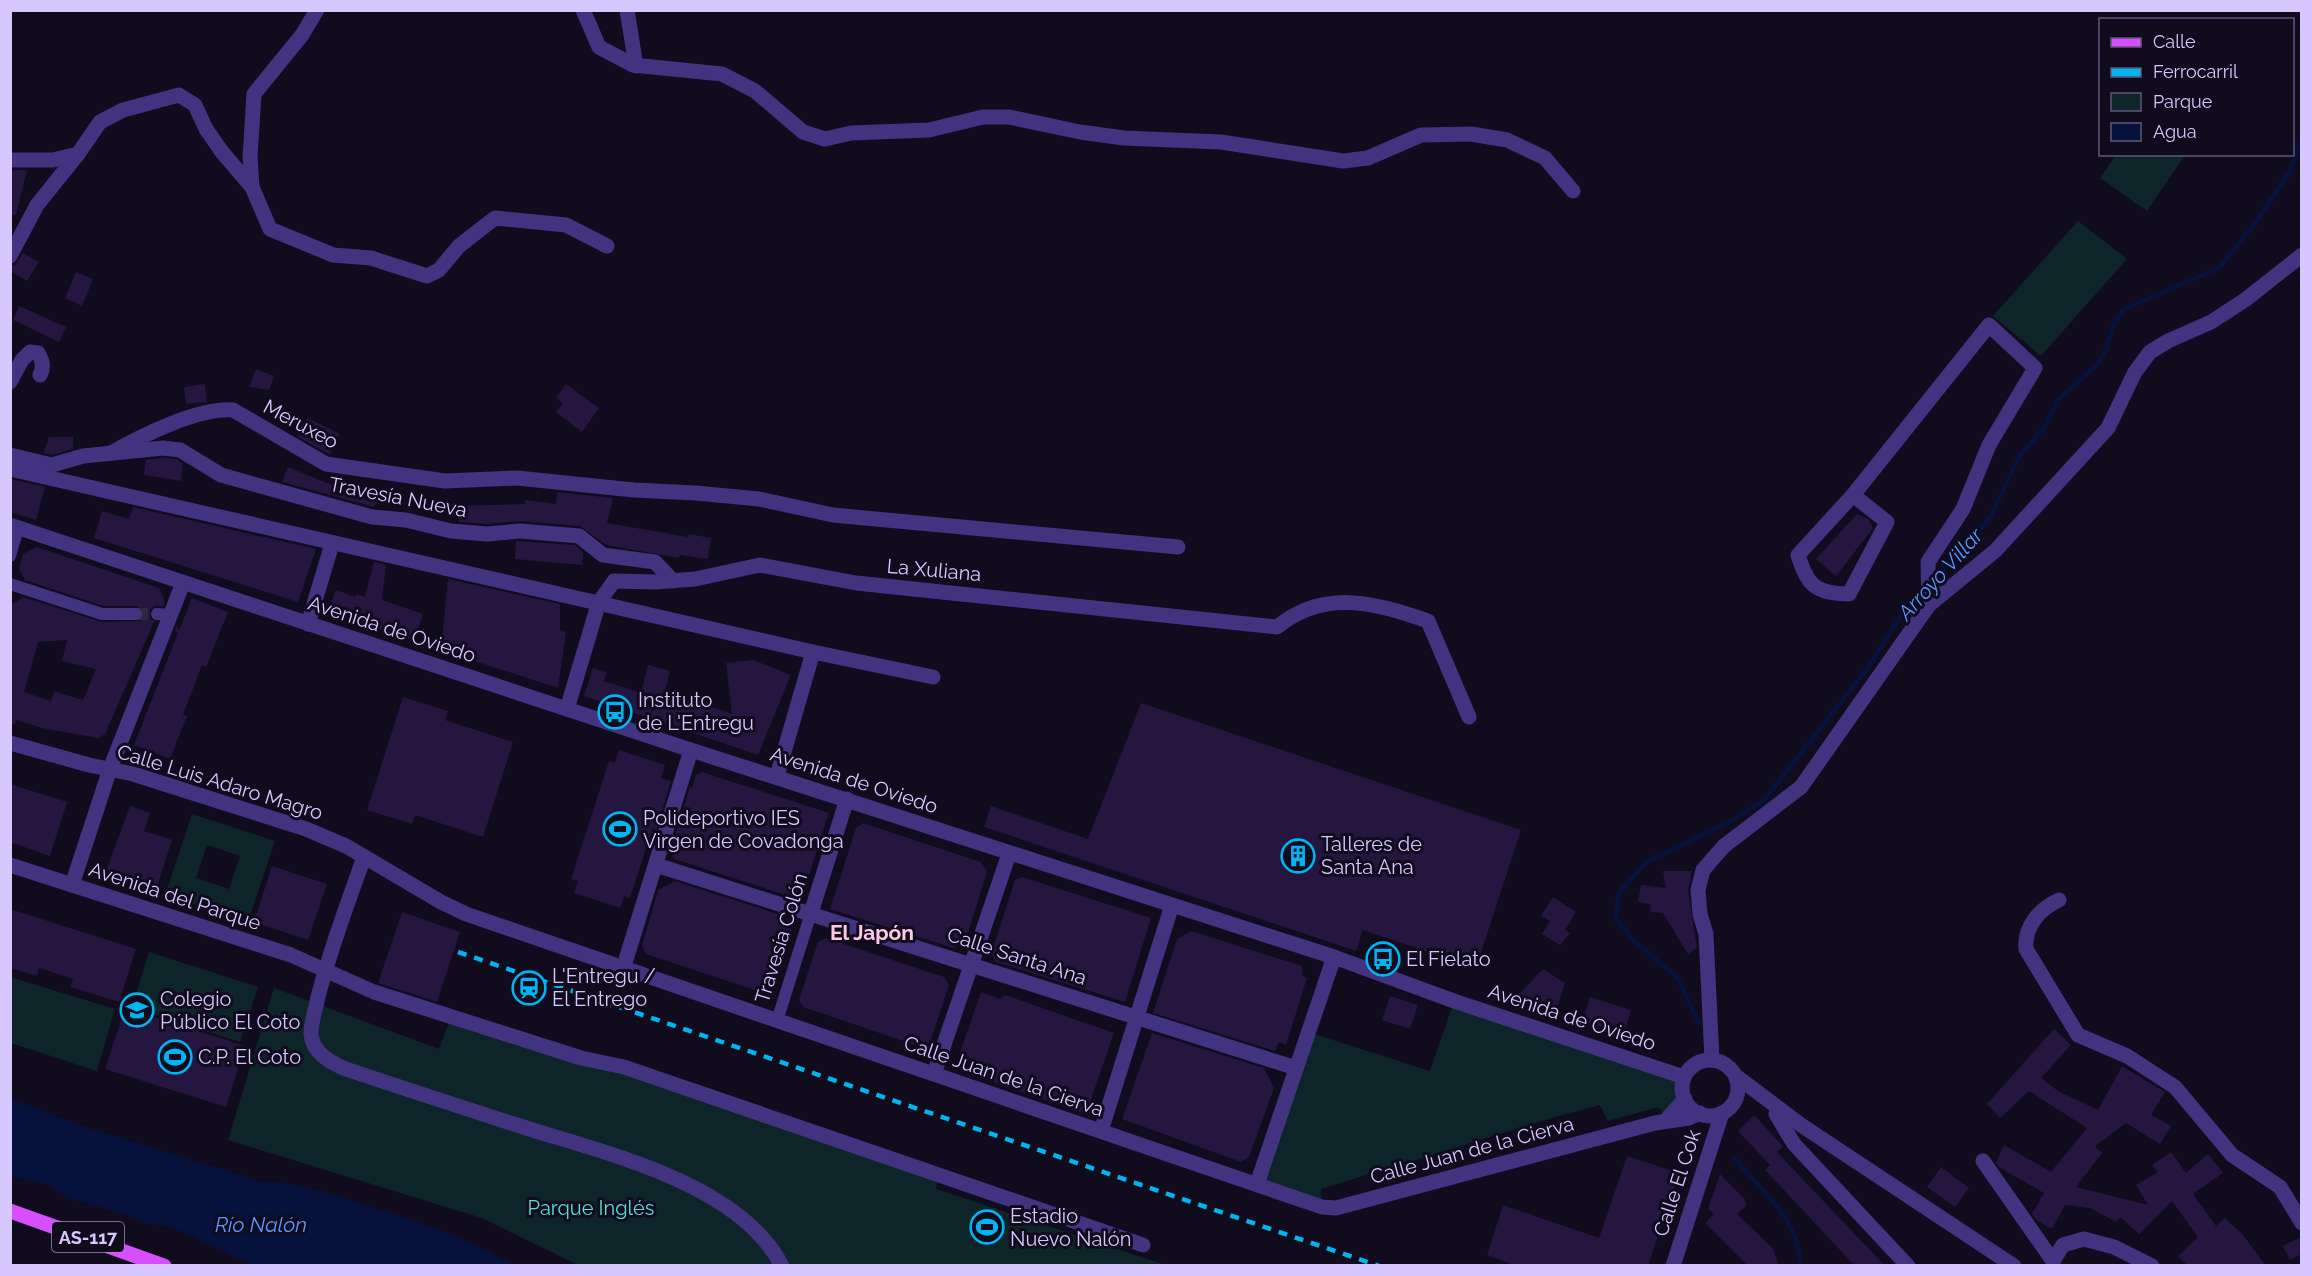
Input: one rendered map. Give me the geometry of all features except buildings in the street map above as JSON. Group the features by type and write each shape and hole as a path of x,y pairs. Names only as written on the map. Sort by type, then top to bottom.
{"main road":[{"name":"AS-117","path":"10,1211 164,1266"}],"street":[{"path":"252,187 250,157 254,94 302,35 317,10"},
{"path":"583,10 599,47 636,66 722,74 754,91 803,132 825,139 851,133 929,130 983,117 1009,117 1080,132 1124,138 1221,141 1343,161 1368,158 1422,135 1471,134 1507,140 1545,158 1573,191"},
{"path":"627,10 636,66"},
{"path":"10,256 37,205 100,122 123,110 179,95 195,105 206,129 222,153 252,187 270,229 333,255 371,258 415,274 428,276 439,270 459,246 495,219 566,225 607,246"},
{"path":"10,160 53,160 78,153"},
{"path":"1712,1060 1706,934 1700,914 1698,890 1703,870 1724,846 1801,787 1929,602 1995,551 2108,428 2135,372 2150,352 2211,322 2246,300 2301,255"},
{"path":"1852,495 1887,522 1849,594 1825,593 1805,577 1798,555 1852,495 1989,326 2035,368 1989,445 1963,509 1928,562 1929,602"},
{"path":"13,374 30,352 38,353 43,369 40,375"},
{"name":"Meruxeo","path":"111,453 163,428 218,409 233,410 327,465 445,481 517,478 759,499 833,515 1178,547"},
{"name":"Travesía Nueva","path":"10,455 52,465 83,456 163,448 180,450 221,475 275,492 372,517 406,520 451,531 487,534 520,531 579,536 603,555 655,562 673,581"},
{"path":"10,469 332,544 933,677"},
{"path":"10,556 14,526"},
{"name":"Avenida de Oviedo","path":"14,526 1009,854 1334,957 1454,1001 1684,1077"},
{"path":"308,624 332,544"},
{"name":"La Xuliana","path":"599,602 614,581 695,579 760,565 856,583 1276,627 1289,617 1327,602 1380,604 1428,621 1469,717"},
{"path":"72,885 164,614 183,583"},
{"path":"10,584 102,614 136,614"},
{"path":"567,709 599,602"},
{"path":"777,776 813,652"},
{"name":"Calle Luis Adaro Magro","path":"10,743 133,774 306,829 346,846"},
{"path":"623,969 691,750"},
{"name":"Travesía Colón","path":"777,1021 847,799"},
{"name":"Calle Juan de la Cierva","path":"346,846 441,902 466,914 1322,1207 1336,1208 1666,1120 1689,1118 1700,1113"},
{"path":"934,1074 1009,854"},
{"path":"364,857 324,970 311,1033 316,1048 326,1060 343,1068 653,1169 719,1203 747,1223 774,1250 782,1266"},
{"name":"Avenida del Parque","path":"10,865 291,955 374,992 581,1058 624,1066 1143,1245"},
{"name":"Calle Santa Ana","path":"656,865 1296,1068"},
{"path":"2059,900 2035,918 2025,936 2026,949 2078,1035 2127,1056 2175,1087 2232,1155 2280,1187 2301,1223"},
{"path":"1101,1131 1172,905"},
{"path":"1257,1184 1334,957"},
{"path":"1736,1076 1736,1098 1722,1113 1700,1113 1685,1099 1682,1088 1684,1077 1695,1064 1712,1060 1726,1065 1736,1076 1801,1125 2014,1266"},
{"path":"1736,1098 1801,1125"},
{"path":"1666,1120 1685,1099"},
{"name":"Calle El Cok","path":"1674,1266 1722,1113"},
{"path":"1776,1114 1794,1144 1908,1266"},
{"path":"1983,1161 2053,1263 2063,1245 2084,1239 2114,1247 2152,1266"}],"green space":[{"path":"2115,156 2184,156 2147,211 2100,178"},
{"path":"2078,221 2127,259 2041,356 1993,316"},
{"path":"192,814 275,841 248,922 165,895","holes":["207,845 240,856 229,889 196,878"]},
{"path":"149,952 258,987 240,1042 132,1007"},
{"path":"10,977 115,1009 97,1071 11,1043"},
{"name":"Parque Inglés","path":"274,988 439,1049 451,1017 939,1175 936,1189 1166,1265 578,1265 482,1218 228,1140"},
{"path":"1454,1001 1684,1077 1682,1088 1685,1099 1666,1120 1659,1107 1608,1121 1600,1105 1562,1115 1321,1189 1322,1207 1257,1184 1308,1032 1430,1071"}],"water":[{"name":"Río Nalón","path":"11,1099 80,1125 263,1182 308,1188 394,1214 456,1237 515,1265 252,1265 169,1226 144,1223 127,1215 67,1198 50,1185 11,1177"}],"waterway":[{"name":"Arroyo Villar","path":"1932,581 1990,518 2019,457 2044,428 2059,399 2098,364 2105,352 2114,324 2124,309 2219,268 2254,225 2290,171 2302,136"},
{"name":"Arroyo Villar","path":"1699,1023 1677,977 1634,941 1616,918 1619,892 1648,861 1730,822 1764,800 1867,669 1909,603 1925,587"},
{"name":"Arroyo Villar","path":"1734,1158 1767,1194 1787,1221 1795,1236 1799,1251 1799,1266"}],"tunnel":[{"path":"136,614 157,614"}],"railway":[{"path":"458,952 1379,1266"}],"place":[{"name":"Instituto de L'Entregu","path":"615,712"},
{"name":"Polideportivo IES Virgen de Covadonga","path":"620,829"},
{"name":"Talleres de Santa Ana","path":"1298,856"},
{"name":"El Fielato","path":"1383,959"},
{"name":"L'Entregu / El Entrego","path":"529,988"},
{"name":"Colegio Público El Coto","path":"137,1010"},
{"name":"C.P. El Coto","path":"175,1057"},
{"name":"Estadio Nuevo Nalón","path":"987,1227"}],"district":[{"name":"El Japón","path":"872,932"}]}
